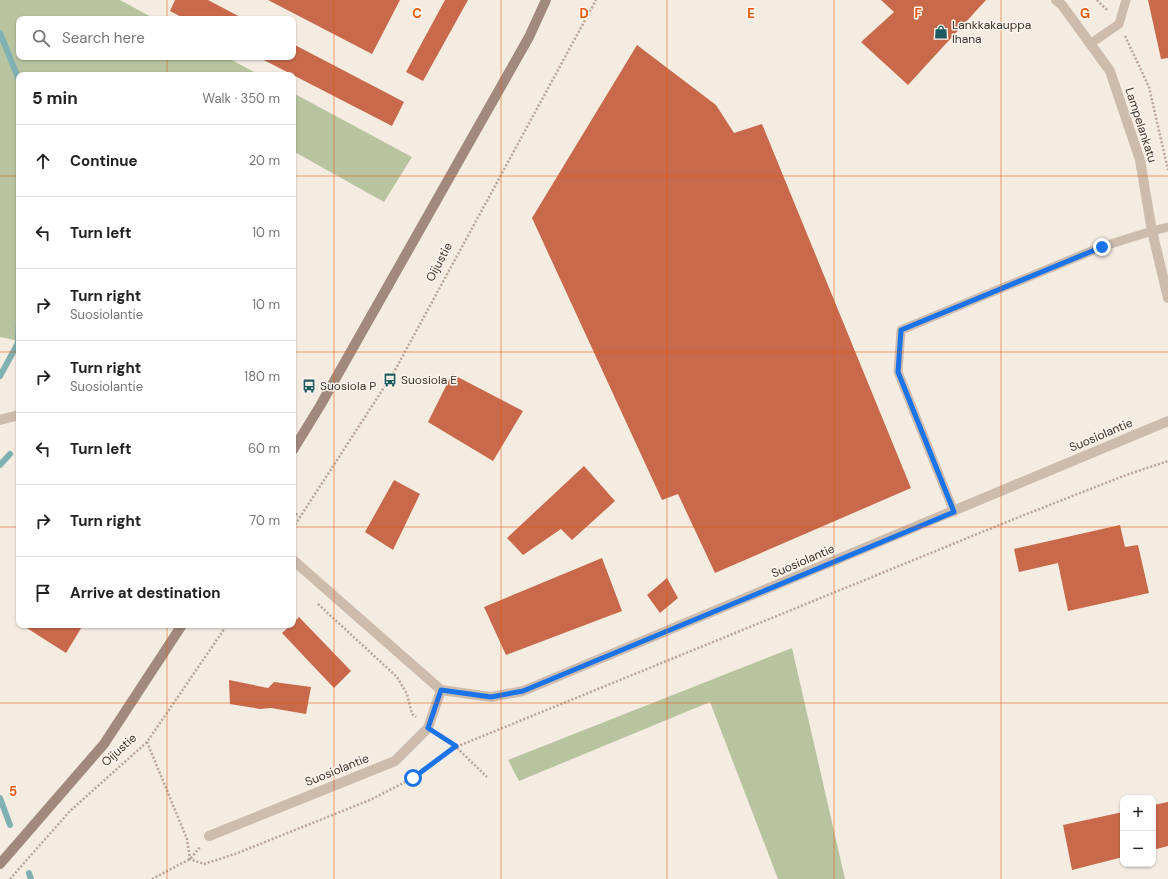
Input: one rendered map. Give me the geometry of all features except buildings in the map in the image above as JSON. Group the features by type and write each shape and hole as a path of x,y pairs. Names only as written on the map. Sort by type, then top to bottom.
{"main road":[{"path":"296,445 320,406 522,51 546,0"},
{"name":"Oijustie","path":"0,864 104,744 180,628"}],"street":[{"name":"Lampelankatu","path":"1056,0 1062,5 1110,71 1140,160 1152,231 1168,298"},
{"path":"0,420 16,416"},
{"name":"Suosiolantie","path":"209,836 395,761 428,728 441,690 491,697 523,691 954,512 1168,421"},
{"path":"296,563 441,690"}],"lane":[{"path":"1090,44 1119,24 1126,0"},
{"path":"954,512 898,372 901,330 1102,247 1168,227"}],"path":[{"name":"Oijustie","path":"296,523 394,372 596,0"},
{"path":"1097,0 1119,24 1149,88 1168,170"},
{"path":"190,859 204,864 235,854 370,800 413,778 456,746 1063,500 1126,475 1168,461"},
{"path":"296,514 300,517"},
{"path":"316,603 397,677 407,694 412,714 428,728 456,746 487,776"},
{"name":"Oijustie","path":"10,879 70,811 147,742 225,628"},
{"path":"147,742 187,838 190,859"},
{"path":"152,879 190,859 209,836"}],"green space":[{"path":"0,0 120,0 149,16 16,16 16,60 232,60 254,72 16,72 16,340 0,337"},
{"path":"296,95 412,157 384,202 296,153"},
{"path":"792,648 845,879 778,879 710,702 519,781 508,760"}],"waterway":[{"path":"0,33 16,73"},
{"path":"0,376 16,347"},
{"path":"0,465 10,454"},
{"path":"0,798 10,825"},
{"path":"29,873 31,879"}],"place":[{"name":"Lankkakauppa Ihana","path":"941,32"},
{"name":"Suosiola E","path":"390,380"},
{"name":"Suosiola P","path":"309,386"}],"route":[{"path":"413,778 456,746 428,728 441,690 491,697 523,691 954,512 898,372 901,330 1102,247"}]}
